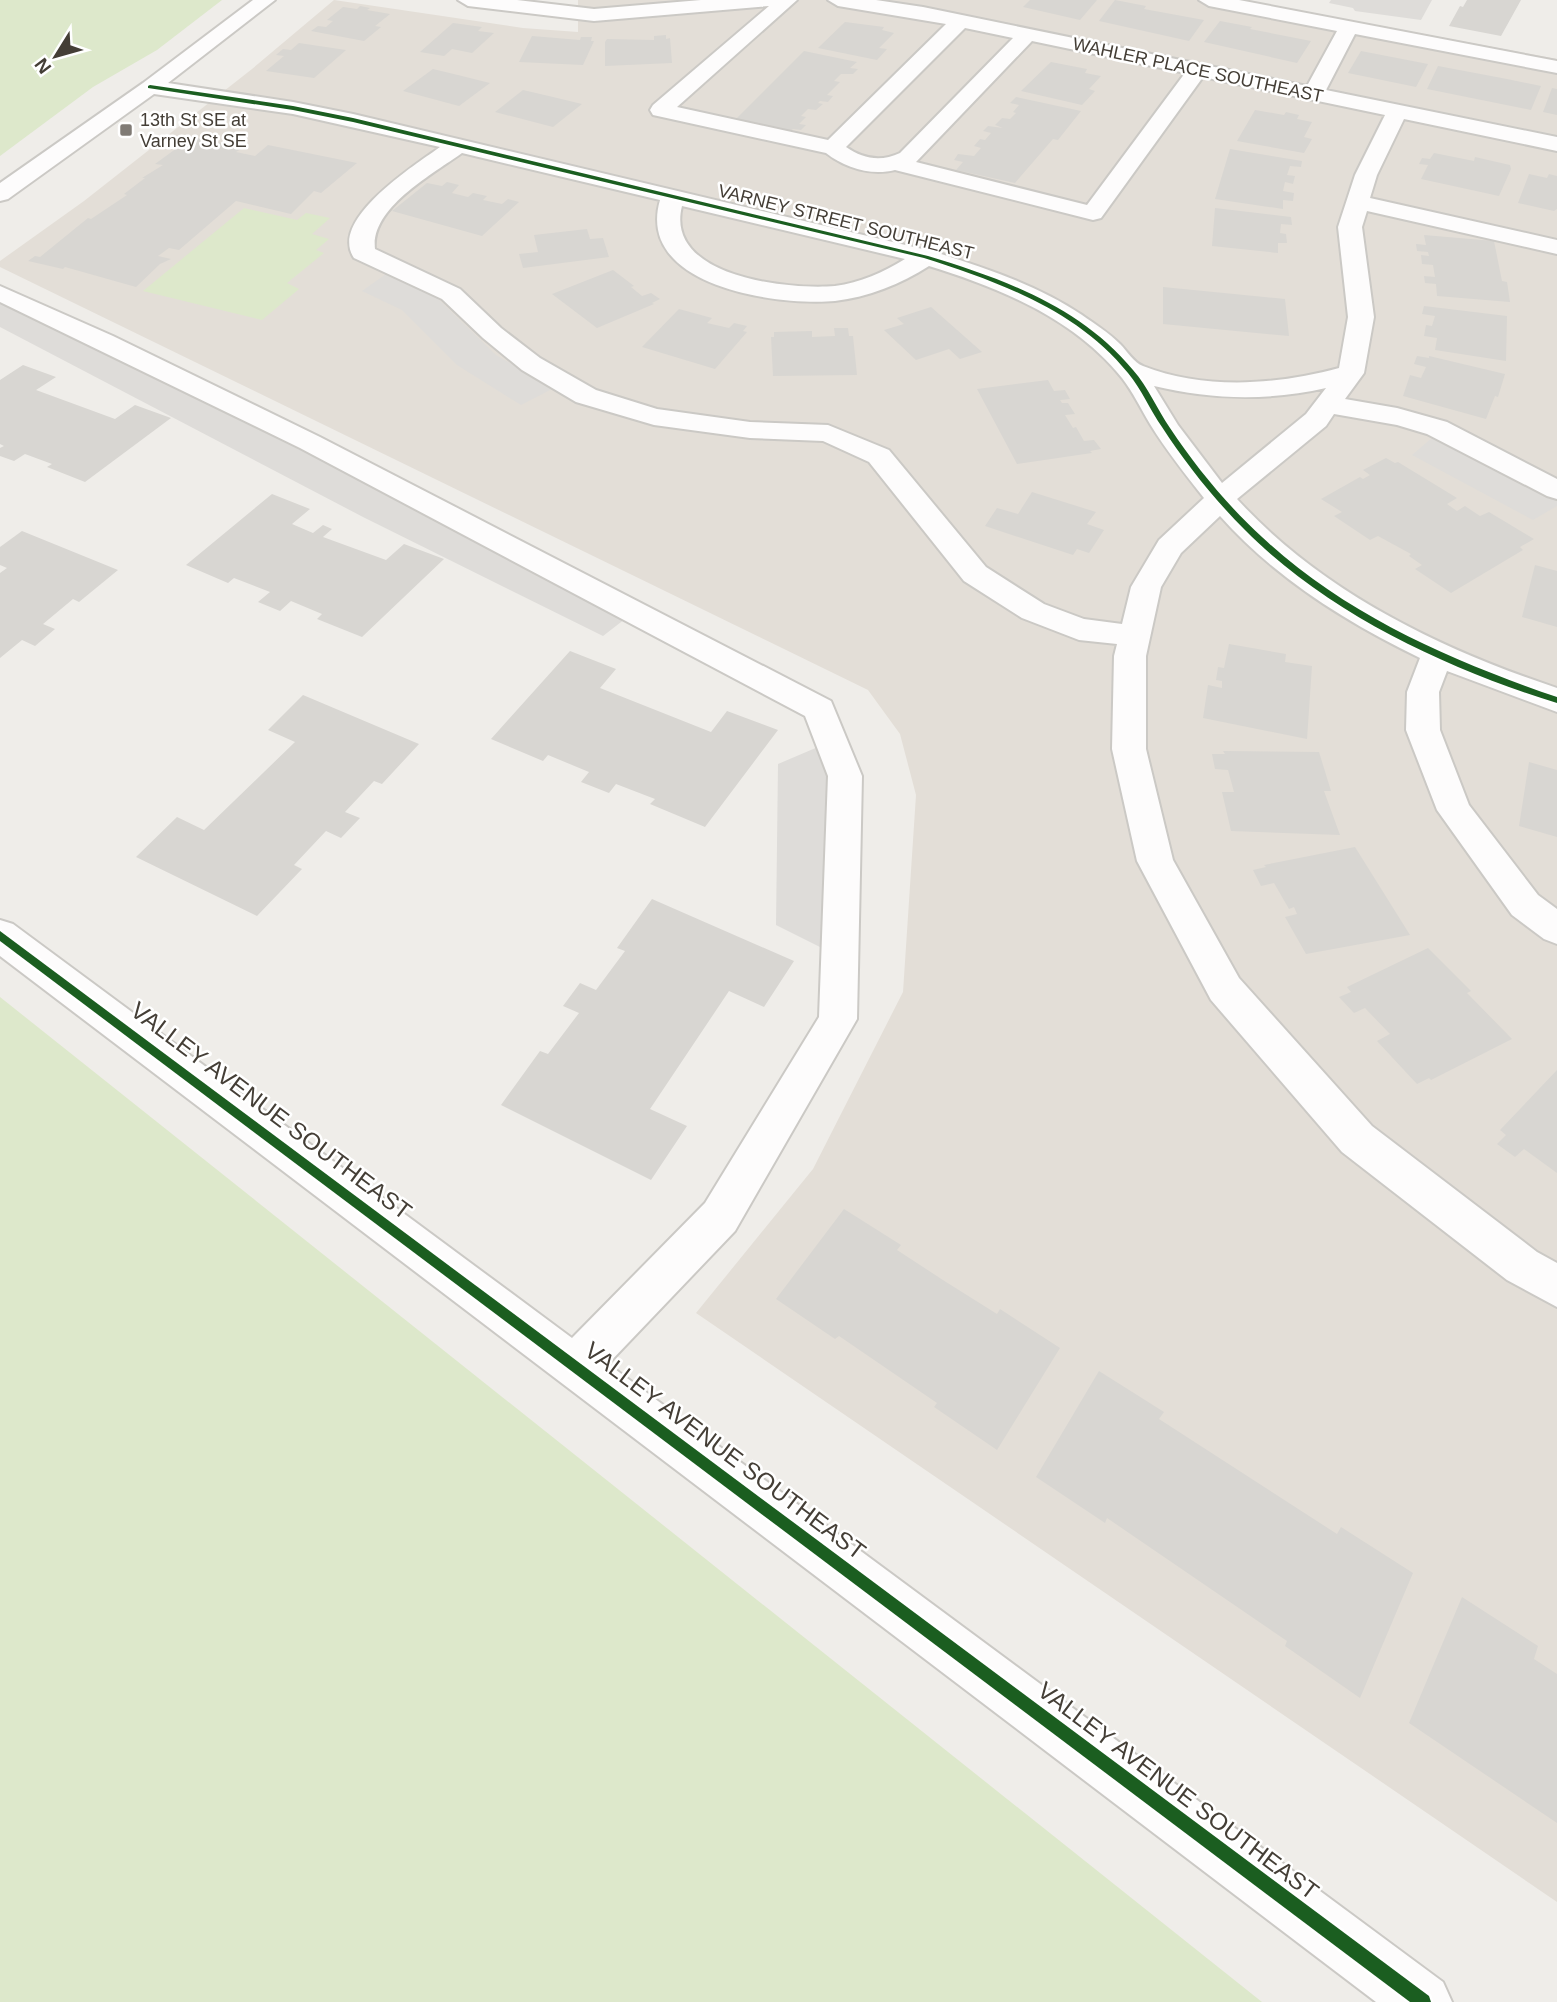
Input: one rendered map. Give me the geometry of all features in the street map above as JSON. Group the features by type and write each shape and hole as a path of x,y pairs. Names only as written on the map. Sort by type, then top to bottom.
{"street":[{"path":"0,194 150,87 265,0"},
{"path":"468,0 594,15 769,0"},
{"path":"787,0 661,110 833,148 858,163 897,164 1093,213 1198,70"},
{"name":"WAHLER PLACE SOUTHEAST","path":"838,0 866,2 1557,144"},
{"path":"1209,0 1557,67"},
{"path":"833,148 960,21"},
{"path":"1313,94 1349,27"},
{"path":"897,164 908,158 1027,35"},
{"name":"VARNEY STREET SOUTHEAST","path":"150,87 293,108 458,145 926,257 980,275 1055,310 1102,343 1130,372 1183,452 1220,499 1260,540 1317,584 1367,616 1438,653 1493,678 1557,700"},
{"path":"1397,112 1366,175 1350,227 1361,317 1351,373 1316,420 1220,499 1170,547 1146,587 1130,656 1129,748 1155,861 1225,989 1357,1139 1522,1266 1557,1286"},
{"path":"458,145 393,193 363,224 359,234 363,253 451,294 492,333 531,364 586,396 654,417 751,430 828,433 879,456 917,500 948,545 975,574 1045,616 1079,629 1135,636"},
{"path":"673,196 667,223 675,244 691,264 726,281 786,294 837,293 890,279 926,257"},
{"path":"1358,202 1557,247"},
{"path":"0,293 129,351 332,454 818,709 845,776 838,1019 720,1217 576,1366"},
{"path":"1130,372 1205,389 1281,390 1315,384 1351,373"},
{"path":"1327,405 1384,413 1434,427 1461,438 1557,490"},
{"path":"1438,653 1423,692 1423,730 1454,810 1525,905 1557,929"},
{"name":"VALLEY AVENUE SOUTHEAST","path":"0,935 1423,2002"}],"shaded area":[{"path":"334,0 523,28 578,32 578,0 1244,0 1557,59 1557,1902 696,1313 813,1169 903,992 916,795 900,734 868,690 0,267 0,261 84,201 252,69"},
{"path":"1331,0 1432,0 1421,20 1355,11 1353,8 1329,3"},
{"path":"386,274 418,286 435,296 496,355 554,388 521,405 457,365 402,310 362,291"},
{"path":"0,297 634,612 603,636 363,517 0,327"},
{"path":"1433,437 1557,501 1557,506 1533,520 1412,455"},
{"path":"832,741 832,953 776,925 778,764"}],"green space":[{"path":"0,0 222,0 157,50 93,87 0,156"},
{"path":"244,208 297,220 306,213 330,218 312,234 329,239 316,250 324,253 287,283 299,289 262,320 143,291"},
{"path":"0,997 1262,2002 0,2002"}],"building":[{"path":"1030,0 1097,0 1080,20 1023,7"},
{"path":"1115,0 1146,6 1144,9 1204,20 1189,41 1099,21"},
{"path":"1467,0 1521,0 1501,36 1449,26 1460,6 1463,7"},
{"path":"360,6 390,14 375,26 381,27 364,41 311,31 318,26 326,27 333,21 327,20 343,7 357,9"},
{"path":"1220,21 1311,41 1297,63 1204,42"},
{"path":"845,22 884,27 882,30 894,33 879,48 887,49 877,60 818,48"},
{"path":"453,23 482,27 478,31 494,33 472,53 452,49 444,56 420,52"},
{"path":"666,35 666,39 670,38 672,63 605,66 607,39 654,40 654,36"},
{"path":"532,36 580,40 581,37 592,37 591,41 594,41 583,65 519,62"},
{"path":"299,43 346,50 314,78 266,71 284,56 276,55 283,49 291,50"},
{"path":"804,51 857,62 850,68 858,69 853,74 841,74 834,81 840,82 827,95 833,96 828,102 820,101 818,103 823,104 816,110 808,109 801,116 806,117 799,124 806,125 801,130 793,129 789,132 736,119"},
{"path":"1361,51 1428,64 1416,87 1348,73"},
{"path":"1051,62 1087,69 1085,73 1101,76 1089,89 1095,91 1082,105 1021,91"},
{"path":"1438,66 1541,86 1531,110 1427,89"},
{"path":"433,69 490,83 459,106 403,91"},
{"path":"1552,88 1557,89 1557,115 1543,112"},
{"path":"523,90 582,104 553,127 495,112"},
{"path":"1016,97 1081,111 1058,140 1053,139 1015,183 956,170 963,162 954,160 958,154 974,156 981,148 974,146 991,133 983,131 988,126 1003,128 995,125 1002,118 1010,119 1016,113 1013,112 1019,105 1010,103"},
{"path":"1255,110 1284,115 1286,112 1299,115 1297,119 1312,122 1304,137 1312,139 1304,153 1237,141"},
{"path":"192,137 243,148 236,152 255,156 268,145 357,163 321,193 314,191 291,214 236,201 179,250 169,248 158,256 171,259 160,264 136,287 65,267 63,269 28,261 35,256 40,257 88,218 91,219 127,195 124,194 145,178 142,178 163,165 155,164"},
{"path":"1230,149 1302,161 1301,167 1290,166 1287,175 1295,176 1293,184 1285,182 1283,191 1294,193 1293,201 1283,200 1283,209 1215,199"},
{"path":"1434,153 1474,161 1475,157 1510,165 1511,169 1499,196 1421,179 1428,165 1419,164 1422,158 1430,159"},
{"path":"1529,174 1547,178 1549,174 1557,176 1557,209 1554,211 1518,203"},
{"path":"447,182 459,185 452,193 468,197 473,193 487,196 483,200 502,204 508,199 519,202 482,236 392,211 427,183 442,186"},
{"path":"1215,208 1291,217 1292,225 1281,224 1280,233 1286,234 1287,243 1278,243 1278,253 1212,246"},
{"path":"587,229 590,239 603,238 609,257 523,268 519,254 538,252 534,235"},
{"path":"1424,235 1494,241 1502,281 1507,282 1510,302 1437,296 1436,284 1425,283 1424,276 1435,277 1433,265 1422,264 1421,255 1429,256 1428,252 1417,251 1416,244 1426,245"},
{"path":"613,270 634,286 631,287 642,296 651,293 660,299 597,328 552,294"},
{"path":"1163,287 1285,299 1289,336 1163,324"},
{"path":"1424,306 1507,316 1506,361 1435,350 1437,338 1424,336 1426,325 1432,326 1435,316 1422,314"},
{"path":"931,307 982,352 960,359 949,349 916,360 884,330 904,324 897,318"},
{"path":"679,309 712,318 707,323 729,328 734,323 747,326 743,331 747,332 715,369 642,347"},
{"path":"834,328 848,328 849,336 853,336 857,375 773,376 771,337 774,337 774,332 812,331 812,337 835,336"},
{"path":"1417,356 1429,356 1505,374 1498,397 1495,396 1486,419 1403,396 1410,375 1421,378 1426,367 1414,364"},
{"path":"23,365 56,377 36,390 115,419 135,405 171,418 85,482 47,467 52,464 25,454 14,461 0,456 0,448 4,446 0,444 0,380"},
{"path":"1048,380 1054,391 1065,390 1070,399 1060,400 1062,403 1068,403 1075,414 1065,415 1073,428 1076,427 1084,441 1094,440 1101,449 1090,451 1092,453 1017,464 977,389"},
{"path":"1386,458 1398,462 1457,498 1447,504 1457,511 1465,506 1480,516 1489,512 1534,539 1520,547 1523,550 1451,593 1415,569 1422,565 1409,556 1411,554 1378,536 1370,540 1334,516 1342,512 1321,499 1360,477 1363,479 1370,475 1363,470"},
{"path":"1032,492 1096,512 1087,524 1104,530 1089,553 1077,549 1073,555 985,526 997,508 1018,514"},
{"path":"272,494 310,509 292,524 313,533 323,525 332,529 323,537 386,560 404,544 444,559 362,637 317,619 322,614 291,601 280,611 258,602 270,592 234,578 228,583 186,565"},
{"path":"22,531 118,570 79,602 73,599 43,624 55,629 35,646 22,640 0,658 0,573 7,568 0,565 0,547"},
{"path":"1535,565 1557,571 1557,627 1522,617"},
{"path":"1229,644 1286,654 1285,662 1312,666 1307,739 1203,718 1208,685 1222,688 1222,681 1216,680 1218,667 1224,668"},
{"path":"570,651 616,669 600,688 711,732 727,711 778,730 705,827 650,804 655,799 616,784 609,793 581,782 589,772 548,755 543,761 491,739"},
{"path":"303,695 419,744 382,784 374,781 345,812 360,818 341,838 326,831 294,865 302,869 257,916 136,857 177,817 204,830 295,742 268,730"},
{"path":"1223,751 1319,752 1331,791 1324,791 1340,835 1231,831 1222,792 1234,792 1228,770 1215,769 1212,754 1225,754"},
{"path":"1529,762 1557,770 1557,837 1519,826"},
{"path":"1355,847 1410,935 1306,954 1285,917 1297,914 1294,907 1289,909 1274,883 1261,886 1253,870 1266,867 1264,865"},
{"path":"652,899 794,961 764,1007 729,991 650,1109 687,1126 651,1180 501,1105 540,1051 548,1054 579,1013 563,1006 580,983 596,990 625,951 617,948"},
{"path":"1428,948 1471,991 1467,993 1512,1039 1431,1080 1429,1078 1417,1084 1377,1041 1390,1034 1365,1008 1354,1013 1339,997 1351,992 1347,987"},
{"path":"1557,1070 1557,1173 1524,1149 1515,1157 1497,1144 1506,1135 1500,1130"},
{"path":"844,1209 901,1245 897,1250 946,1282 997,1314 1000,1309 1060,1348 997,1450 934,1407 937,1403 839,1336 835,1339 776,1299"},
{"path":"1099,1371 1164,1412 1159,1419 1337,1534 1341,1527 1413,1573 1360,1698 1285,1646 1287,1641 1107,1518 1105,1523 1036,1477"},
{"path":"1462,1597 1538,1646 1534,1659 1557,1674 1557,1823 1409,1723"}],"cycle path":[{"path":"150,87 293,108 353,120 926,257 1010,287 1064,314 1111,350 1136,378 1165,426 1210,486 1234,514 1291,567 1362,614 1439,655 1557,700"},
{"path":"0,935 1423,2002"}],"place":[{"name":"13th St SE at Varney St SE","path":"126,130"}]}
